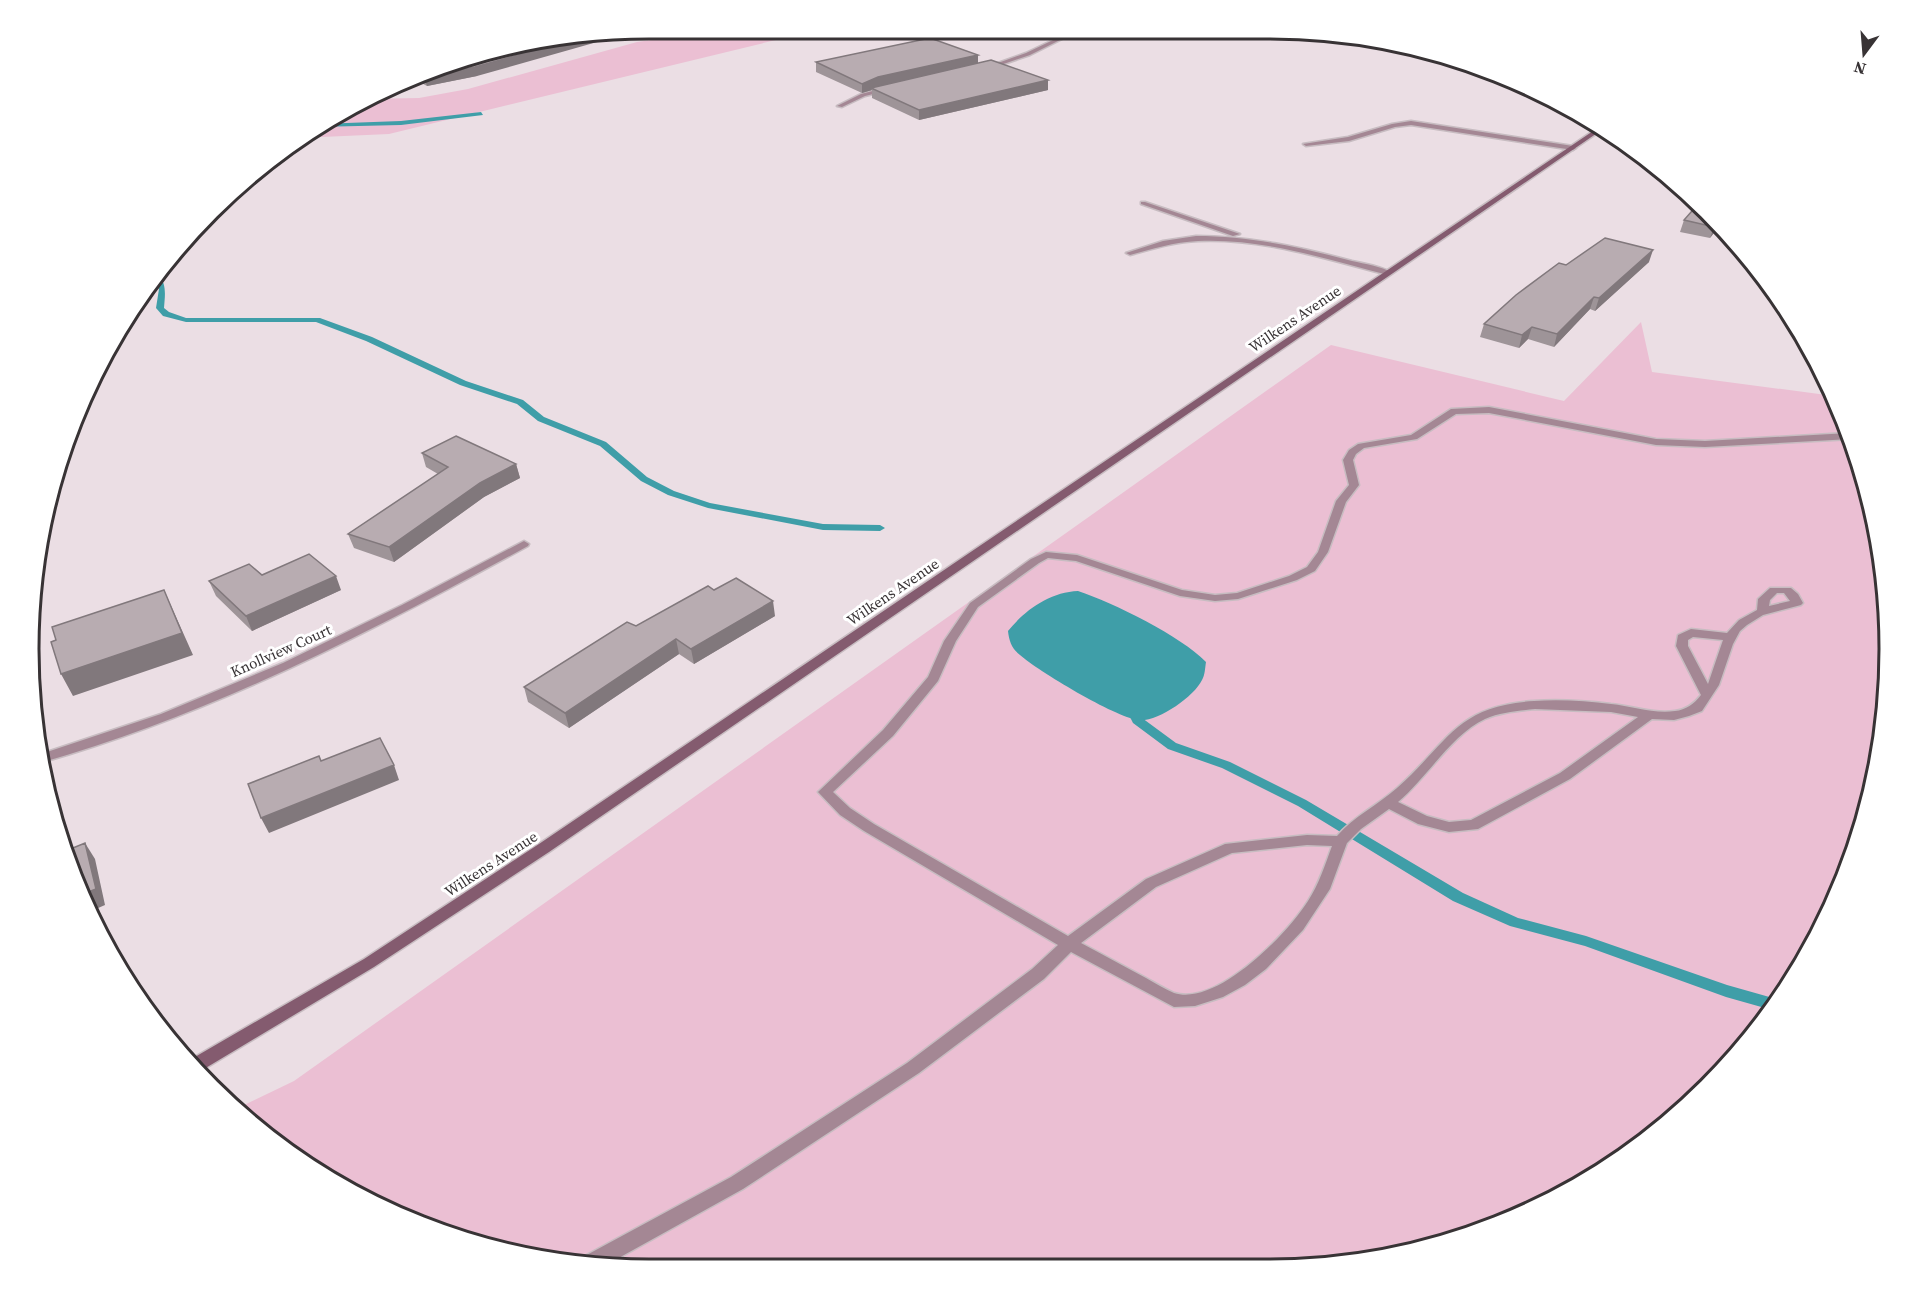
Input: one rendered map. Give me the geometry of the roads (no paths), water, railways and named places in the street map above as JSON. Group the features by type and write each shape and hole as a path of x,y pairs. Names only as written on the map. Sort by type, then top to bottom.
{"main road":[{"name":"Wilkens Avenue","path":"201,1062 369,963 534,854 1594,133"}],"street":[{"path":"979,69 1028,54 1057,39"},
{"path":"840,106 863,95 892,88"},
{"path":"1306,144 1349,139 1394,125 1411,123 1573,148"},
{"path":"1143,203 1251,238 1388,273"},
{"path":"1130,253 1167,241 1251,238"},
{"path":"1763,610 1746,620 1731,637 1719,679 1696,708 1676,715 1648,716 1619,709 1534,705 1494,711 1467,724 1423,772 1388,802 1368,814 1340,841 1334,866 1303,923 1270,958 1234,982 1201,998 1185,1001 1174,1000 1007,910 869,826 832,800 825,792 888,733 911,707 934,678 950,641 974,605 1035,561 1046,555 1077,558 1180,593 1215,598 1238,596 1293,578 1311,568 1323,552 1341,501 1354,485 1348,460 1352,452 1361,446 1414,437 1454,411 1489,410 1656,442 1705,444 1840,436"},
{"name":"Knollview Court","path":"49,756 85,746 194,707 298,663 410,607 524,544"},
{"path":"1707,694 1682,646 1682,638 1691,633 1731,637"},
{"path":"1388,802 1423,820 1449,827 1473,825 1565,776 1648,716"},
{"path":"602,1257 737,1183 904,1074 987,1014 1038,974 1070,943 1152,883 1230,848 1307,840 1340,841"}],"water":[{"path":"1078,591 1146,621 1195,652 1206,662 1204,676 1198,687 1174,708 1146,720 1138,720 1112,711 1077,692 1017,653 1011,644 1008,631 1015,623 1030,609 1048,599"}],"waterway":[{"path":"337,125 401,123 481,114"},
{"path":"160,285 160,308 166,314 186,320 317,320 369,339 463,383 520,402 541,419 603,444 644,479 671,493 708,505 823,527 880,528"},
{"path":"1135,715 1137,720 1172,746 1226,765 1302,803 1458,897 1515,922 1586,941 1726,991 1766,1002"}]}
